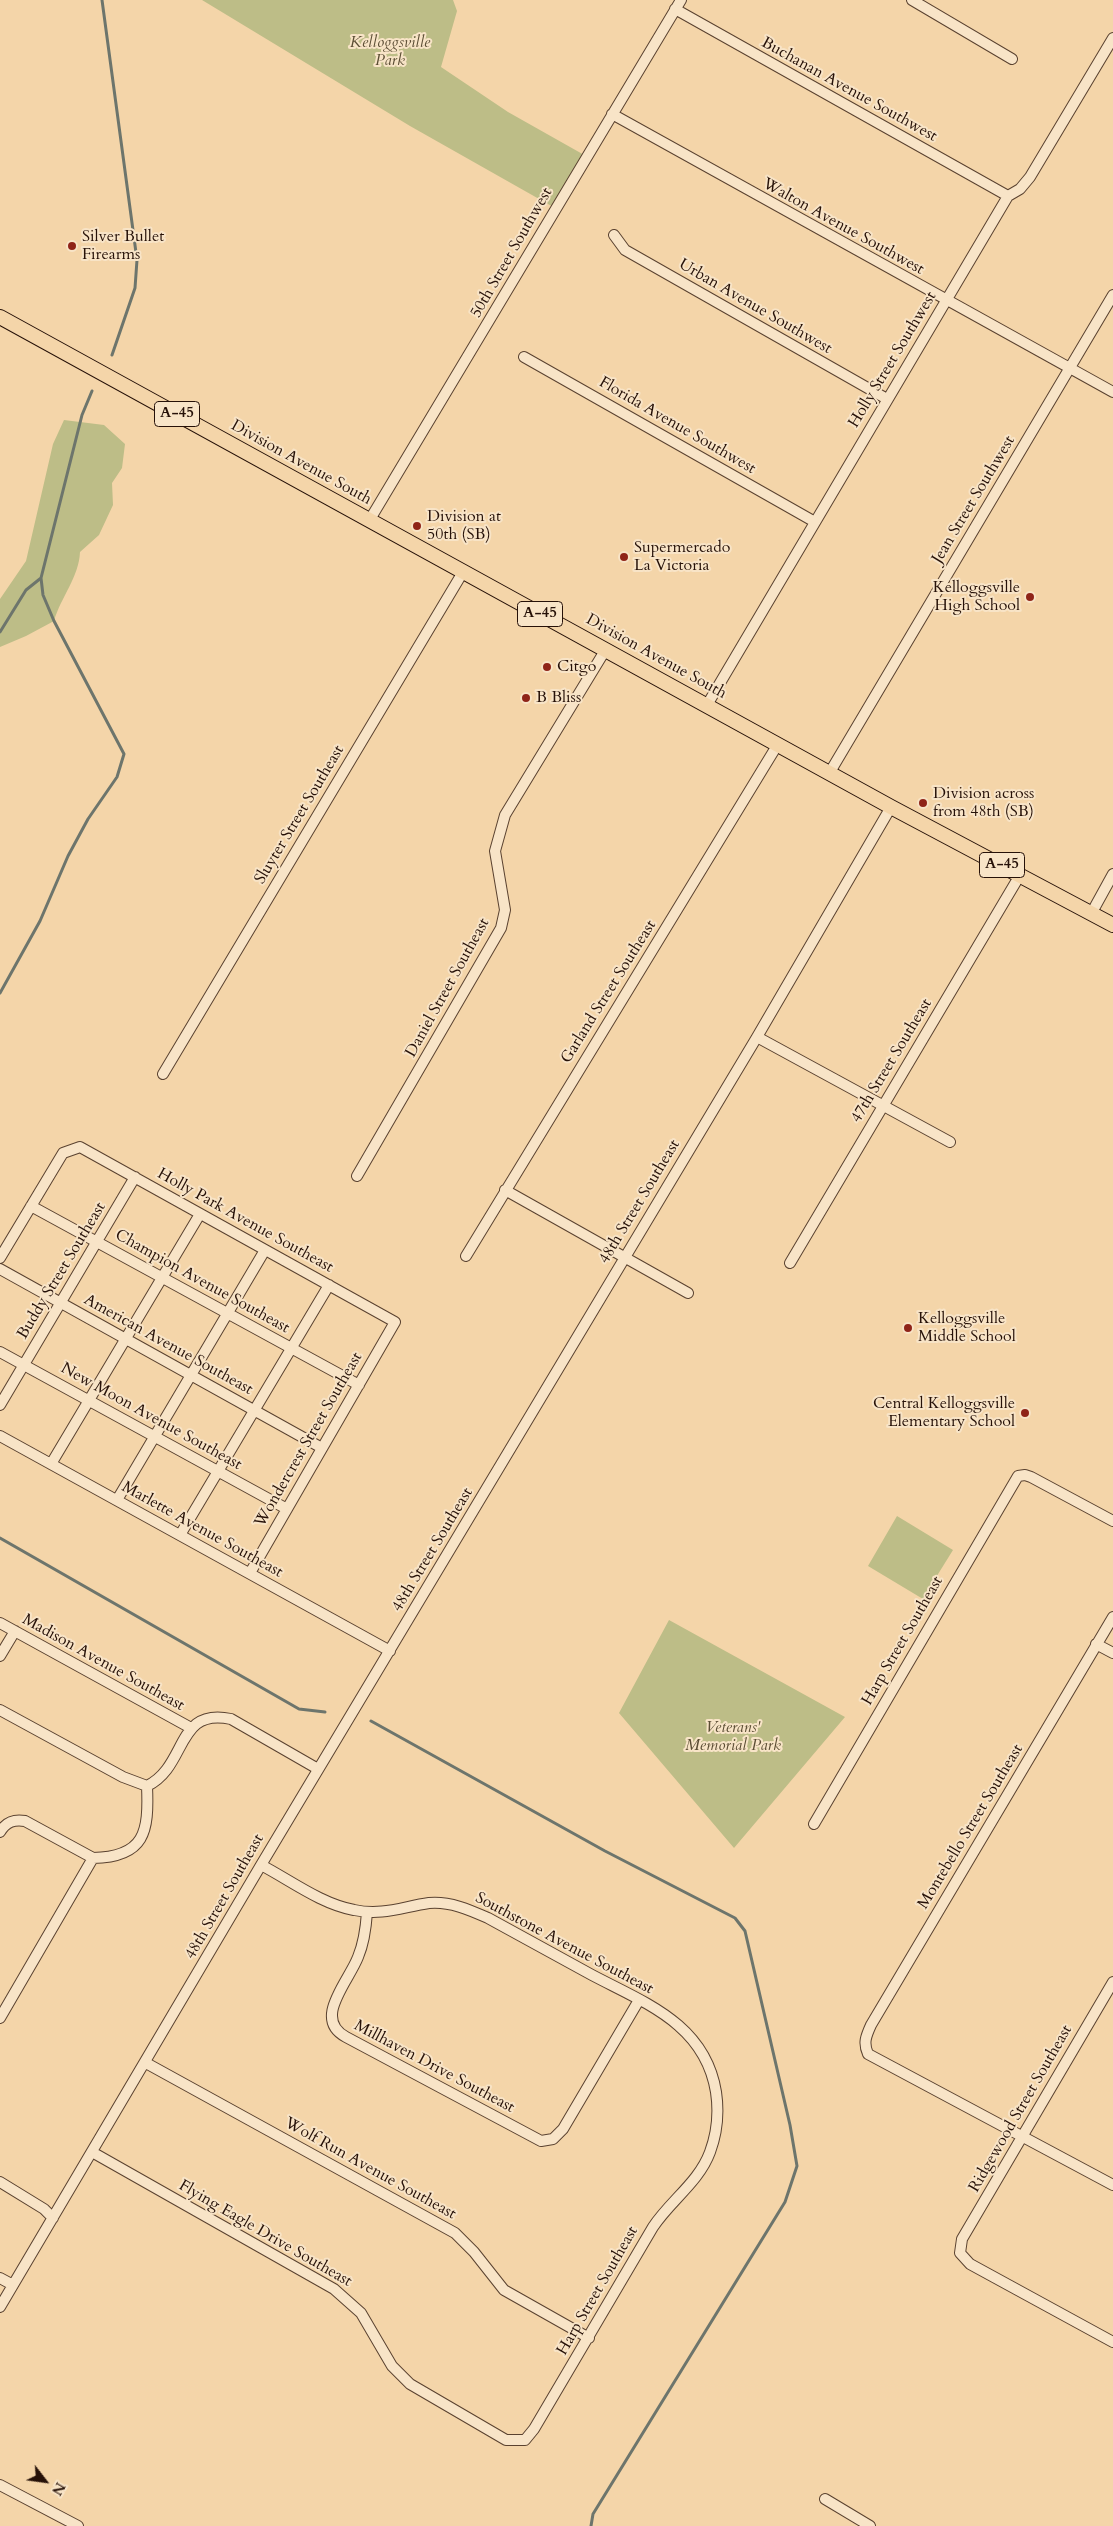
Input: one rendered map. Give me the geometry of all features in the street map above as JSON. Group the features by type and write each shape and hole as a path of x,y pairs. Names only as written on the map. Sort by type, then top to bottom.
{"main road":[{"name":"Division Avenue South","path":"0,316 369,521 606,649 891,807 1020,874 1113,926"}],"street":[{"name":"50th Street Southwest","path":"369,521 681,0"},
{"path":"912,0 1012,59"},
{"name":"Buchanan Avenue Southwest","path":"675,9 1008,196"},
{"name":"Holly Street Southwest","path":"706,705 1008,196 1020,188 1030,177 1113,38"},
{"name":"Walton Avenue Southwest","path":"612,114 1113,392"},
{"name":"Urban Avenue Southwest","path":"614,235 625,250 887,399"},
{"name":"Jean Street Southwest","path":"830,772 1113,295"},
{"name":"Florida Avenue Southwest","path":"524,357 815,522"},
{"name":"Sluyter Street Southeast","path":"163,1074 463,572"},
{"name":"Daniel Street Southeast","path":"357,1176 501,928 505,910 495,851 505,815 606,649"},
{"name":"Garland Street Southeast","path":"466,1256 778,744"},
{"name":"48th Street Southeast","path":"0,2307 146,2063 261,1864 757,1037 891,807"},
{"name":"47th Street Southeast","path":"790,1263 1020,874"},
{"path":"1091,914 1113,874"},
{"path":"757,1037 950,1142"},
{"name":"Holly Park Avenue Southeast","path":"31,1206 62,1153 80,1147 395,1322"},
{"name":"Buddy Street Southeast","path":"0,1405 135,1177"},
{"path":"505,1190 688,1293"},
{"path":"0,1258 31,1206"},
{"name":"Champion Avenue Southeast","path":"31,1206 358,1385"},
{"path":"51,1464 200,1214"},
{"path":"116,1500 265,1250"},
{"name":"American Avenue Southeast","path":"0,1269 322,1448"},
{"path":"180,1535 329,1285"},
{"name":"Wondercrest Street Southeast","path":"250,1574 395,1322"},
{"name":"New Moon Avenue Southeast","path":"0,1352 287,1509"},
{"name":"Marlette Avenue Southeast","path":"0,1436 390,1651"},
{"name":"Harp Street Southeast","path":"814,1824 1004,1500 1021,1475 1031,1477 1113,1521"},
{"name":"Montebello Street Southeast","path":"1021,2136 868,2054 865,2046 866,2036 1113,1617"},
{"name":"Madison Avenue Southeast","path":"0,1623 191,1728"},
{"path":"0,1656 15,1631"},
{"path":"1096,1644 1113,1653"},
{"path":"0,1710 123,1777 147,1786"},
{"path":"147,1786 163,1774 191,1728 209,1716 231,1719 318,1769"},
{"path":"0,1832 3,1827 14,1820 25,1821 93,1858 115,1858 131,1849 141,1838 147,1825 147,1786"},
{"path":"0,2018 93,1858"},
{"name":"Southstone Avenue Southeast","path":"261,1864 332,1903 353,1910 367,1912 400,1911 430,1903 465,1908 488,1918 661,2012 687,2032 698,2045 712,2071 718,2107 714,2142 705,2163"},
{"name":"Millhaven Drive Southeast","path":"367,1912 364,1941 359,1956 332,2009 332,2023 336,2029 340,2034 537,2139 546,2141 553,2139 568,2122 639,2000"},
{"name":"Ridgewood Street Southeast","path":"1113,1982 962,2239 960,2253 970,2264 1113,2342"},
{"name":"Wolf Run Avenue Southeast","path":"146,2063 455,2233 474,2252 504,2290 589,2338"},
{"path":"1021,2136 1113,2185"},
{"name":"Flying Eagle Drive Southeast","path":"92,2152 334,2289 362,2313 392,2366 410,2384 506,2440 525,2440"},
{"name":"Harp Street Southeast","path":"525,2440 589,2338 663,2211 695,2177 705,2163"},
{"path":"0,2182 44,2209 53,2218"},
{"path":"0,2278 13,2285"},
{"path":"0,2485 78,2526"},
{"path":"825,2499 870,2526"}],"green space":[{"name":"Kelloggsville Park","path":"202,0 453,0 457,11 441,67 508,112 586,156 555,208 410,126"},
{"path":"64,420 104,425 125,444 122,468 112,483 113,505 99,535 80,552 73,578 54,621 0,647 0,599 26,561 53,444"},
{"path":"897,1516 953,1550 935,1579 940,1583 928,1602 868,1566"},
{"name":"Veterans' Memorial Park","path":"669,1620 845,1717 734,1848 619,1713"}],"waterway":[{"path":"102,0 137,260 135,288 112,355"},
{"path":"0,993 40,921 68,856 88,819 117,777 124,754 54,621 43,595 41,578 82,415 92,391"},
{"path":"0,632 26,590 41,578"},
{"path":"0,1538 299,1709 325,1712"},
{"path":"371,1721 605,1851 735,1918 745,1931 790,2125 797,2166 785,2202 593,2514 591,2526"}],"place":[{"name":"Silver Bullet Firearms","path":"72,246"},
{"name":"Division at 50th (SB)","path":"417,526"},
{"name":"Supermercado La Victoria","path":"624,557"},
{"name":"Kelloggsville High School","path":"1030,597"},
{"name":"Citgo","path":"547,667"},
{"name":"B Bliss","path":"526,698"},
{"name":"Division across from 48th (SB)","path":"923,803"},
{"name":"Kelloggsville Middle School","path":"908,1328"},
{"name":"Central Kelloggsville Elementary School","path":"1025,1413"}]}
